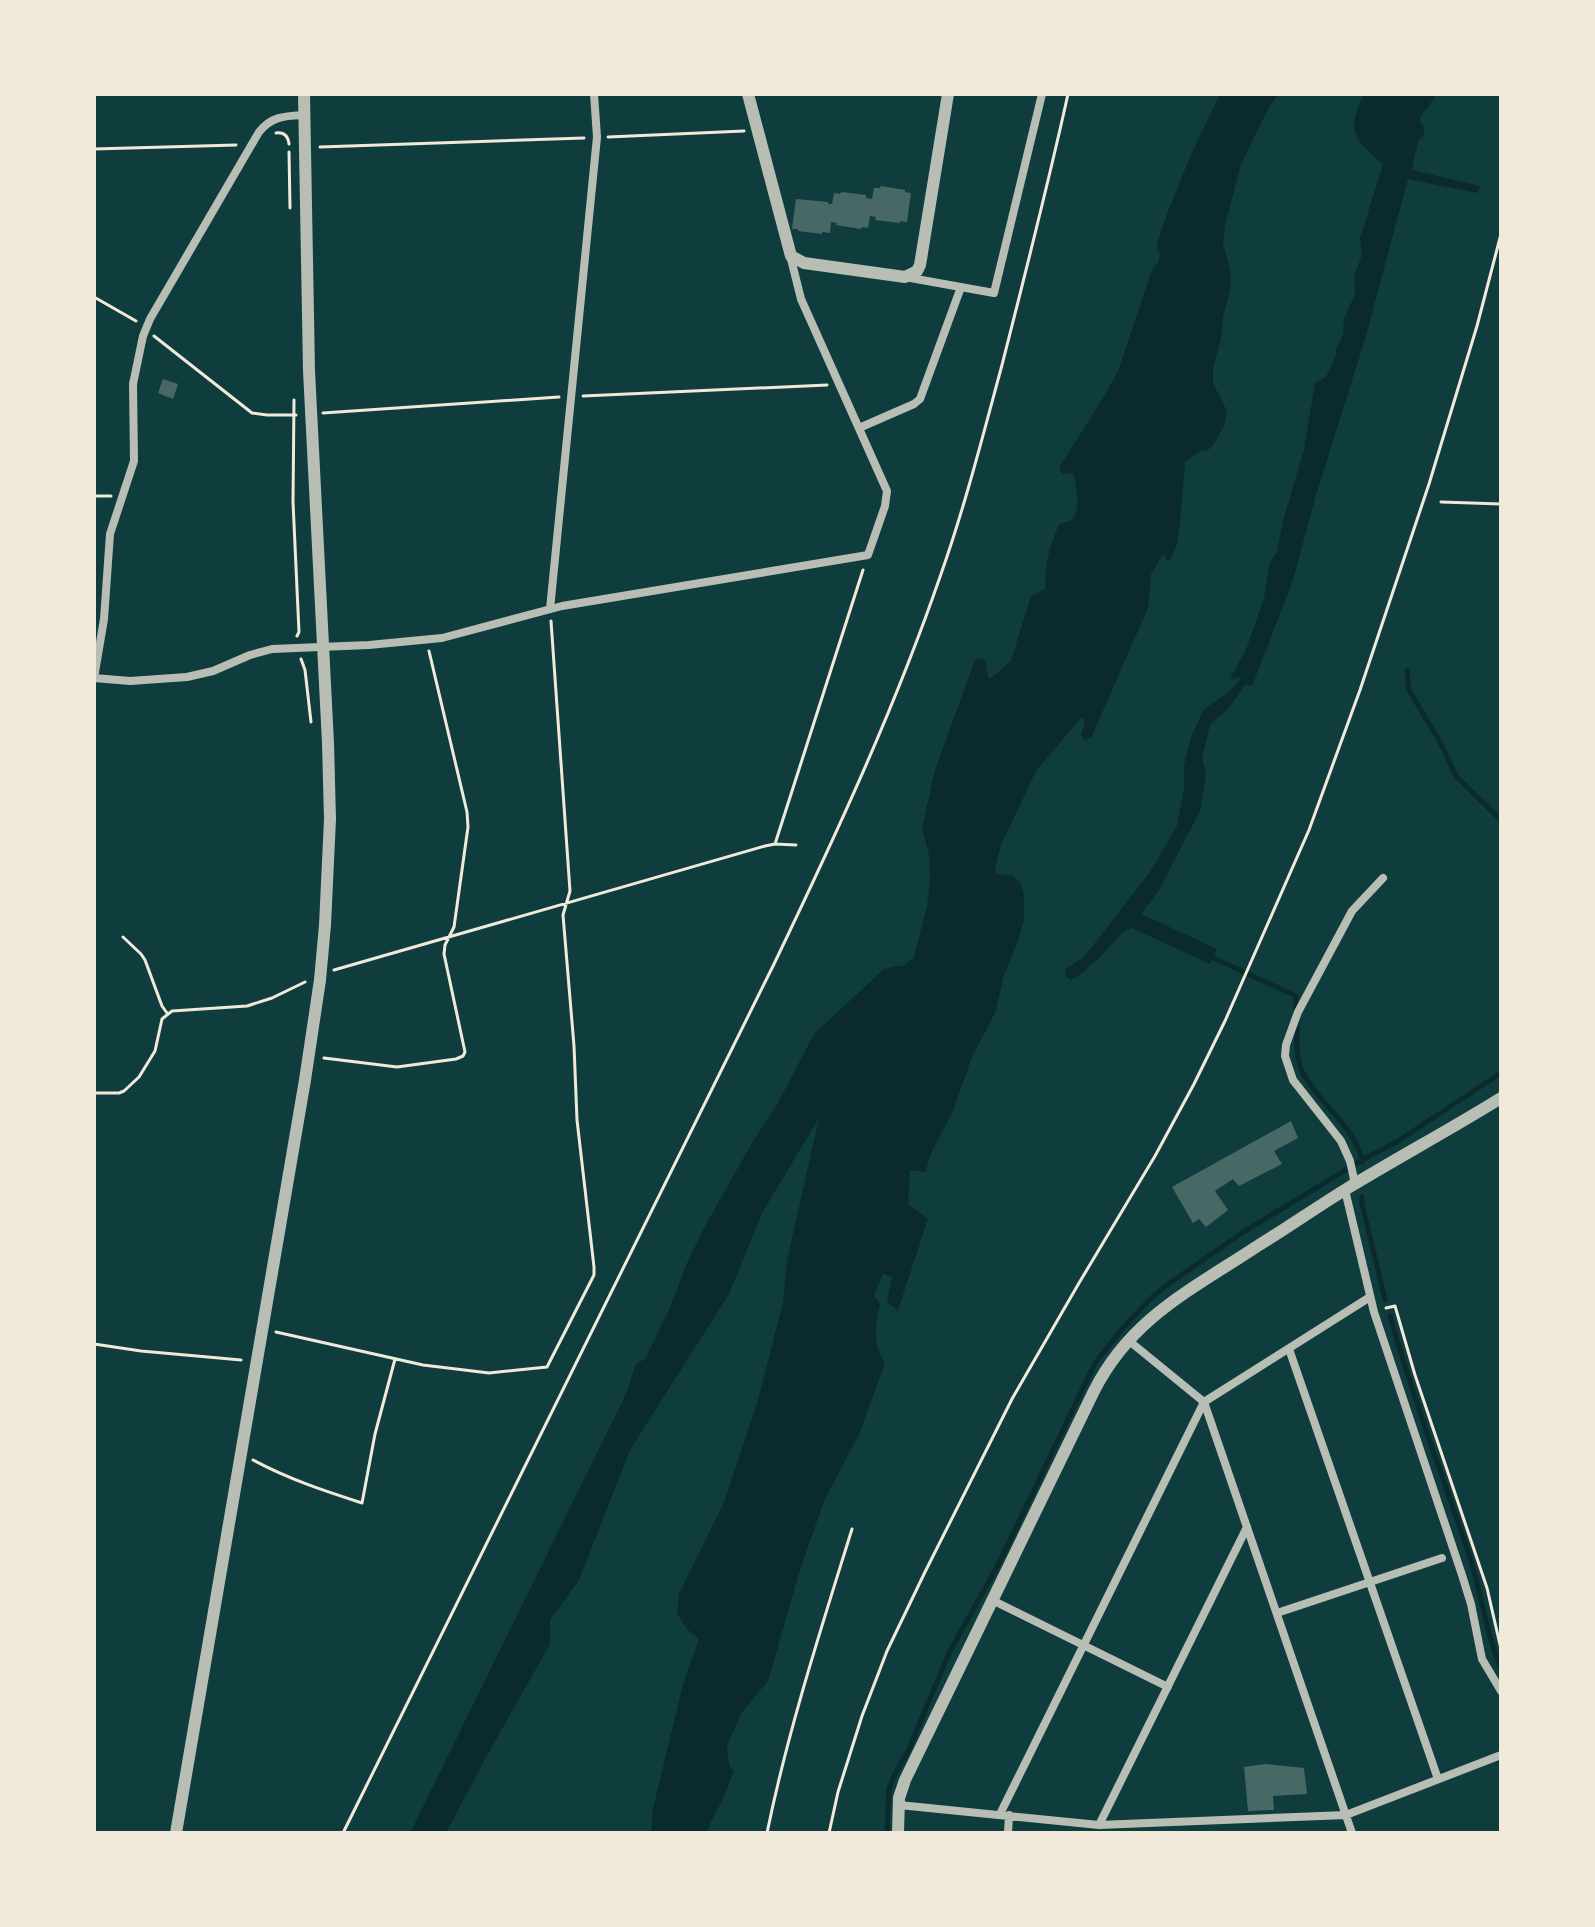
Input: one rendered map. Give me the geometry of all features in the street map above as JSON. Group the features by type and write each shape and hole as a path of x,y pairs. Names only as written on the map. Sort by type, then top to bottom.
{"street":[{"path":"176,1833 305,1080 320,975 326,903 330,819 328,743 311,414 304,94"},
{"path":"550,609 597,137 594,94"},
{"path":"748,94 791,256 804,263 994,293 1042,94"},
{"path":"905,277 917,271 920,265 948,94"},
{"path":"304,115 269,121 251,144 145,329 133,384 134,461 109,542 104,619 94,678 130,681 187,677 213,671 262,650 442,638 603,598 868,555 888,497 801,299 789,250"},
{"path":"859,428 920,399 961,287"},
{"path":"1383,878 1352,911 1298,1012 1285,1056 1293,1080 1341,1141 1350,1161 1350,1187 1370,1297 1471,1604 1482,1659 1501,1691"},
{"path":"898,1833 900,1791 905,1780 1101,1376 1128,1340 1172,1302 1350,1187 1501,1098"},
{"path":"1008,1833 1004,1814 1082,1644 1204,1402 1370,1297"},
{"path":"1128,1340 1204,1402 1352,1833"},
{"path":"1289,1349 1438,1779"},
{"path":"1099,1825 1247,1527"},
{"path":"1277,1613 1442,1558"},
{"path":"992,1600 1168,1687"},
{"path":"899,1805 1099,1825 1346,1815 1501,1755"},
{"path":"1165,1822 1166,1833"}],"path":[{"path":"343,1833 787,937 875,745 936,589 964,503 1025,275 1068,94"},
{"path":"304,147 757,130"},
{"path":"273,133 288,137 290,210"},
{"path":"94,149 251,144"},
{"path":"829,1833 838,1792 862,1716 887,1651 1012,1399 1194,1084 1293,868 1360,690 1429,484 1501,234"},
{"path":"94,297 137,322 252,413 267,415 570,396 840,385"},
{"path":"291,641 299,632 293,502 294,399"},
{"path":"1441,502 1501,504"},
{"path":"775,844 868,555"},
{"path":"263,1329 423,1365 489,1373 547,1367 594,1275 577,1120 563,915 570,891 550,609"},
{"path":"325,1058 397,1067 456,1059 465,1052 444,954 454,927 468,827 467,812 426,640"},
{"path":"295,657 300,658 305,670 311,728"},
{"path":"94,1093 124,1091 139,1077 151,1060 162,1019 172,1011 247,1006 272,998 320,975 775,844 796,845"},
{"path":"123,937 145,960 167,1013"},
{"path":"304,994 305,982"},
{"path":"1395,1306 1487,1588 1501,1649"},
{"path":"94,1344 243,1360 241,1369"},
{"path":"241,1454 317,1489 362,1503 375,1434 395,1359"},
{"path":"767,1833 789,1741 852,1529"}],"water":[{"path":"1220,94 1279,94 1269,107 1241,164 1225,226 1223,244 1231,286 1213,368 1213,383 1227,411 1224,426 1208,450 1185,462 1177,544 1171,559 1167,560 1163,554 1151,574 1148,608 1091,738 1084,741 1081,734 1084,718 1080,719 1036,771 1001,845 996,874 1012,875 1021,884 1024,920 1004,975 995,1013 972,1057 952,1113 925,1172 910,1170 908,1204 928,1219 898,1310 887,1302 892,1277 883,1274 874,1295 880,1304 876,1341 885,1363 859,1434 824,1501 800,1570 768,1681 742,1712 727,1746 729,1765 734,1771 722,1801 707,1833 651,1833 653,1809 683,1684 699,1639 687,1629 677,1614 679,1594 725,1500 758,1400 783,1302 787,1261 819,1118 762,1213 729,1294 630,1450 579,1580 550,1620 550,1644 446,1833 410,1833 625,1396 636,1364 645,1359 668,1312 705,1226 779,1101 814,1034 884,969 905,965 914,957 930,880 929,855 922,828 935,770 975,660 982,658 985,661 988,677 991,678 1011,661 1031,596 1045,589 1048,556 1059,525 1071,520 1077,505 1074,475 1063,474 1060,466 1118,371 1152,270 1158,262 1157,244 1167,214"},
{"path":"1364,94 1437,94 1420,118 1424,135 1418,141 1412,170 1480,186 1478,193 1408,179 1365,339 1292,583 1252,686 1245,684 1230,707 1210,725 1202,758 1206,774 1200,811 1159,890 1141,914 1217,949 1210,964 1132,928 1125,930 1099,958 1071,980 1066,977 1065,969 1084,957 1150,872 1177,826 1184,788 1184,765 1191,737 1204,709 1239,682 1240,677 1230,678 1246,650 1264,598 1270,562 1277,552 1304,450 1315,383 1326,377 1343,336 1344,319 1355,294 1354,276 1362,255 1360,238 1383,165 1360,141 1354,127"}],"building":[{"path":"881,186 911,193 907,222 875,220 876,217 870,216 868,228 831,222 830,233 792,229 796,199 832,204 834,193 841,192 866,195 866,198 872,199 874,188"},
{"path":"163,379 178,384 173,399 158,393"},
{"path":"1291,1121 1298,1138 1274,1151 1282,1164 1239,1186 1233,1179 1215,1191 1228,1210 1206,1227 1199,1219 1193,1223 1172,1187"},
{"path":"1265,1764 1304,1768 1307,1794 1273,1796 1274,1810 1248,1811 1244,1767"}],"waterway":[{"path":"1407,670 1409,690 1456,776 1501,820"},
{"path":"1209,956 1296,996 1296,1011"},
{"path":"887,1833 889,1789 894,1776 909,1749 949,1653 998,1565 1095,1363 1123,1328 1167,1285 1242,1233 1362,1160 1351,1135 1302,1071 1297,1053 1297,1021"},
{"path":"1362,1162 1501,1073"},
{"path":"1362,1197 1385,1299"},
{"path":"1390,1316 1471,1561 1501,1667"}]}
